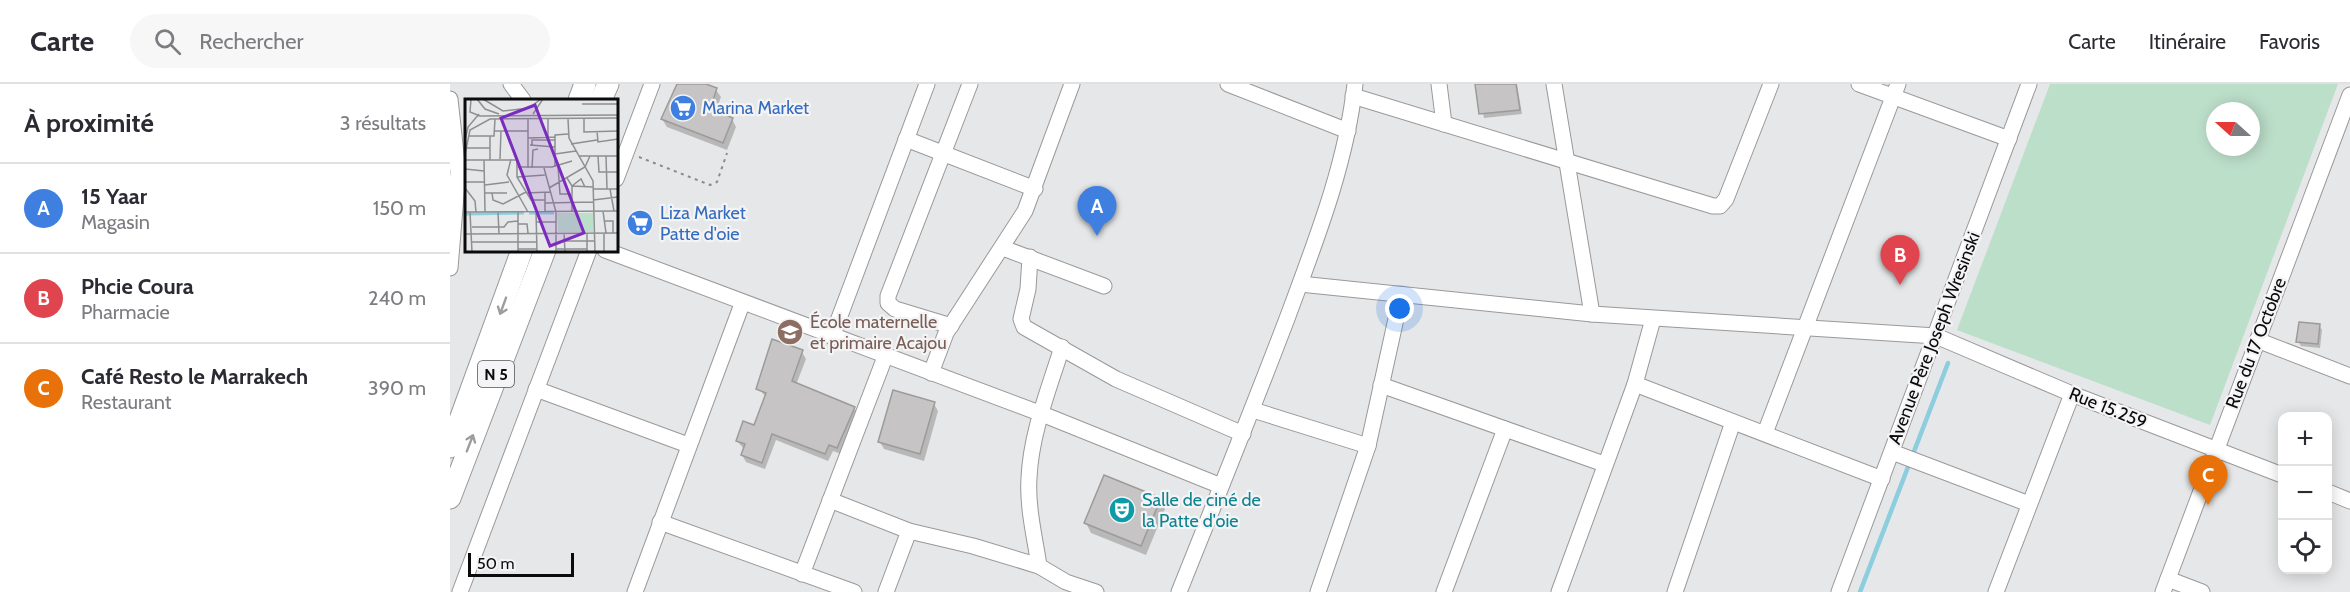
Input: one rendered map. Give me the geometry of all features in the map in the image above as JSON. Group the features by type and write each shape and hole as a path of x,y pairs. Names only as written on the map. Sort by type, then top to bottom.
{"highway":[{"path":"579,99 585,84"},
{"path":"601,99 608,84"},
{"name":"N 5","path":"450,447 521,252"},
{"name":"N 5","path":"450,498 544,252"}],"street":[{"path":"511,84 522,99"},
{"path":"618,174 652,84"},
{"path":"832,337 927,84"},
{"path":"931,373 951,326 1003,248 1035,189 1072,84"},
{"path":"1228,84 1348,131"},
{"path":"1439,84 1444,124"},
{"path":"1554,84 1592,314"},
{"path":"1179,592 1243,434 1330,201 1348,131 1354,90 1444,124 1713,206 1720,206 1726,199 1771,84"},
{"path":"1859,84 1895,90 2008,139"},
{"name":"Avenue Père Joseph Wresinski","path":"1839,592 1882,479 1905,457 1936,336 2029,84"},
{"path":"951,326 895,309 888,303 888,296 943,154 966,85"},
{"path":"1765,433 1895,90"},
{"name":"Rue du 17 Octobre","path":"2165,586 2350,95"},
{"path":"450,99 458,172 450,268"},
{"path":"906,139 1035,189"},
{"path":"1003,248 1104,286"},
{"path":"460,592 588,252"},
{"path":"610,252 1042,414 1221,486"},
{"path":"1030,257 1028,289 1021,324 1116,380 1243,434"},
{"name":"Rue 15.259","path":"1300,284 1401,296 1653,319 1936,336 2072,394 2278,474"},
{"path":"1318,592 1368,447 1401,296"},
{"path":"634,592 742,303"},
{"path":"1559,592 1635,384 1653,319"},
{"path":"2257,340 2350,376"},
{"path":"1039,566 1029,479 1042,414 1062,347"},
{"path":"802,574 885,357"},
{"path":"1635,384 1882,479"},
{"path":"1381,385 1604,464"},
{"path":"536,389 688,445"},
{"path":"1996,592 2072,394"},
{"path":"1252,410 1368,447"},
{"path":"1675,592 1733,422"},
{"path":"1444,592 1505,429"},
{"path":"1905,457 2029,504"},
{"path":"2332,494 2350,501"},
{"path":"830,500 909,531 973,546 1039,566 1064,587 1096,592"},
{"path":"660,522 854,592"},
{"path":"886,592 909,531"},
{"path":"2165,586 2202,592"}],"path":[{"path":"627,152 710,185 717,182 728,153"}],"green space":[{"path":"2050,84 2338,84 2210,425 1957,330"}],"building":[{"path":"677,84 706,84 717,88 710,109 733,118 723,143 661,119"},
{"path":"1475,84 1516,84 1520,110 1479,114"},
{"path":"2299,322 2320,324 2318,344 2296,342"},
{"path":"772,339 803,350 792,381 855,407 837,448 829,445 825,454 772,434 762,463 741,455 745,444 736,441 743,421 754,425 766,393 756,389"},
{"path":"893,390 935,402 920,454 878,442"},
{"name":"Salle de ciné de la Patte d'oie","path":"1104,475 1161,498 1141,546 1084,523"}],"waterway":[{"path":"1860,592 1948,363"}],"place":[{"name":"Marina Market","path":"683,108"},
{"name":"Liza Market Patte d'oie","path":"640,223"},
{"name":"15 Yaar","path":"1097,236"},
{"name":"Phcie Coura","path":"1900,285"},
{"name":"École maternelle et primaire Acajou","path":"790,332"},
{"name":"Café Resto le Marrakech","path":"2208,505"},
{"name":"Salle de ciné de la Patte d'oie","path":"1122,510"}]}
